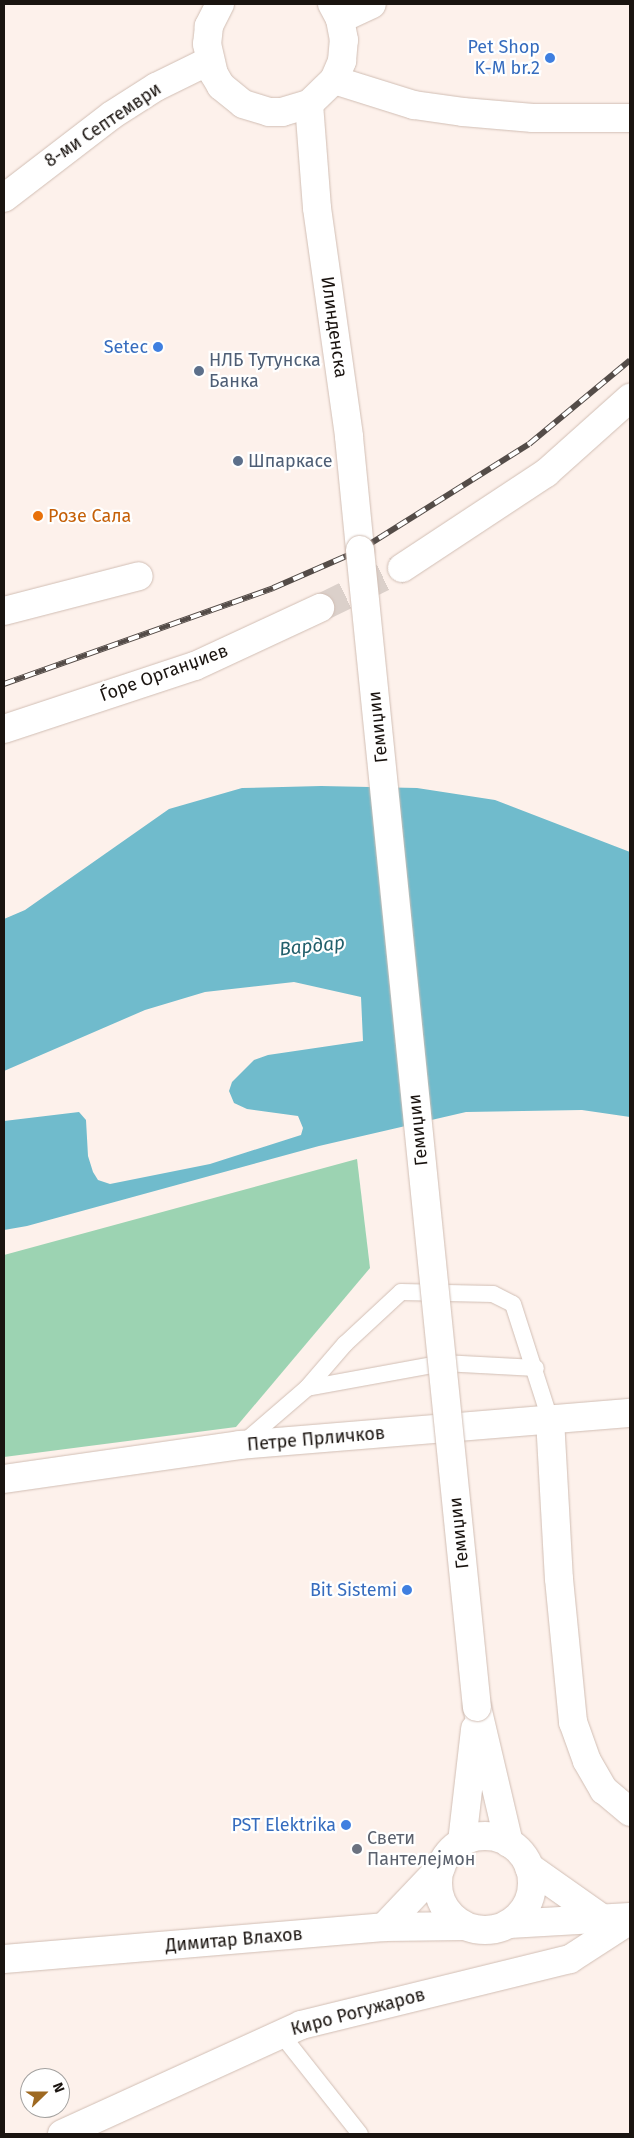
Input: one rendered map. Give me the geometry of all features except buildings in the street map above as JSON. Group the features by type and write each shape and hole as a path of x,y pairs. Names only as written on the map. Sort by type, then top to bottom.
{"street":[{"path":"220,4 209,26 209,61 222,86 242,104 255,109 282,112 309,104 334,80 342,61 344,40 336,12 372,4"},
{"name":"8-ми Септември","path":"4,198 112,115 156,87 209,61"},
{"path":"334,80 414,105 463,112 533,118 630,118"},
{"name":"Илинденска","path":"309,104 317,208 350,437 360,550"},
{"path":"402,568 546,473 630,398"},
{"name":"Гемиџии","path":"360,550 477,1709"},
{"path":"4,611 139,576"},
{"name":"Ѓоре Органџиев","path":"4,729 195,666 320,608"},
{"name":"Петре Прличков","path":"4,1479 240,1445 630,1413"},
{"path":"550,1419 559,1579 573,1722 587,1761 604,1790 630,1812"},
{"path":"462,1842 477,1709"},
{"path":"477,1709 509,1843"},
{"path":"384,1927 441,1867 449,1853 462,1842 477,1837 493,1837 509,1843 521,1853 529,1867 532,1883 530,1899 522,1914 509,1924 495,1930 465,1926 451,1916 442,1901 438,1884 441,1867"},
{"path":"529,1867 622,1919"},
{"path":"509,1924 622,1919"},
{"name":"Киро Рогужаров","path":"62,2134 301,2025 570,1959 622,1919"},
{"name":"Димитар Влахов","path":"4,1959 384,1927 465,1926"}],"lane":[{"path":"240,1445 307,1388 345,1344 401,1292 493,1294 513,1304 536,1368 550,1419"},
{"path":"307,1388 443,1364 536,1368"},
{"path":"281,2034 360,2134"}],"green space":[{"path":"357,1159 370,1268 236,1427 4,1457 4,1255"}],"water":[{"name":"Вардар","path":"321,786 417,788 495,800 630,852 630,1117 582,1110 466,1112 319,1146 27,1226 4,1230 4,1121 79,1112 86,1120 88,1156 93,1172 98,1180 110,1184 210,1164 301,1135 303,1128 298,1116 247,1109 234,1103 229,1091 232,1082 254,1060 268,1055 363,1041 361,997 294,982 205,992 145,1010 4,1071 4,919 25,910 169,809 242,788"}],"tunnel":[{"path":"320,608 402,568"}],"railway":[{"path":"4,684 273,588 360,550 529,444 630,360"}],"place":[{"name":"Pet Shop K-M br.2","path":"550,58"},
{"name":"Setec","path":"158,347"},
{"name":"НЛБ Тутунска Банка","path":"199,371"},
{"name":"Шпаркасе","path":"238,461"},
{"name":"Розе Сала","path":"38,516"},
{"name":"Bit Sistemi","path":"407,1590"},
{"name":"PST Elektrika","path":"346,1825"},
{"name":"Свети Пантелејмон","path":"357,1849"}]}
